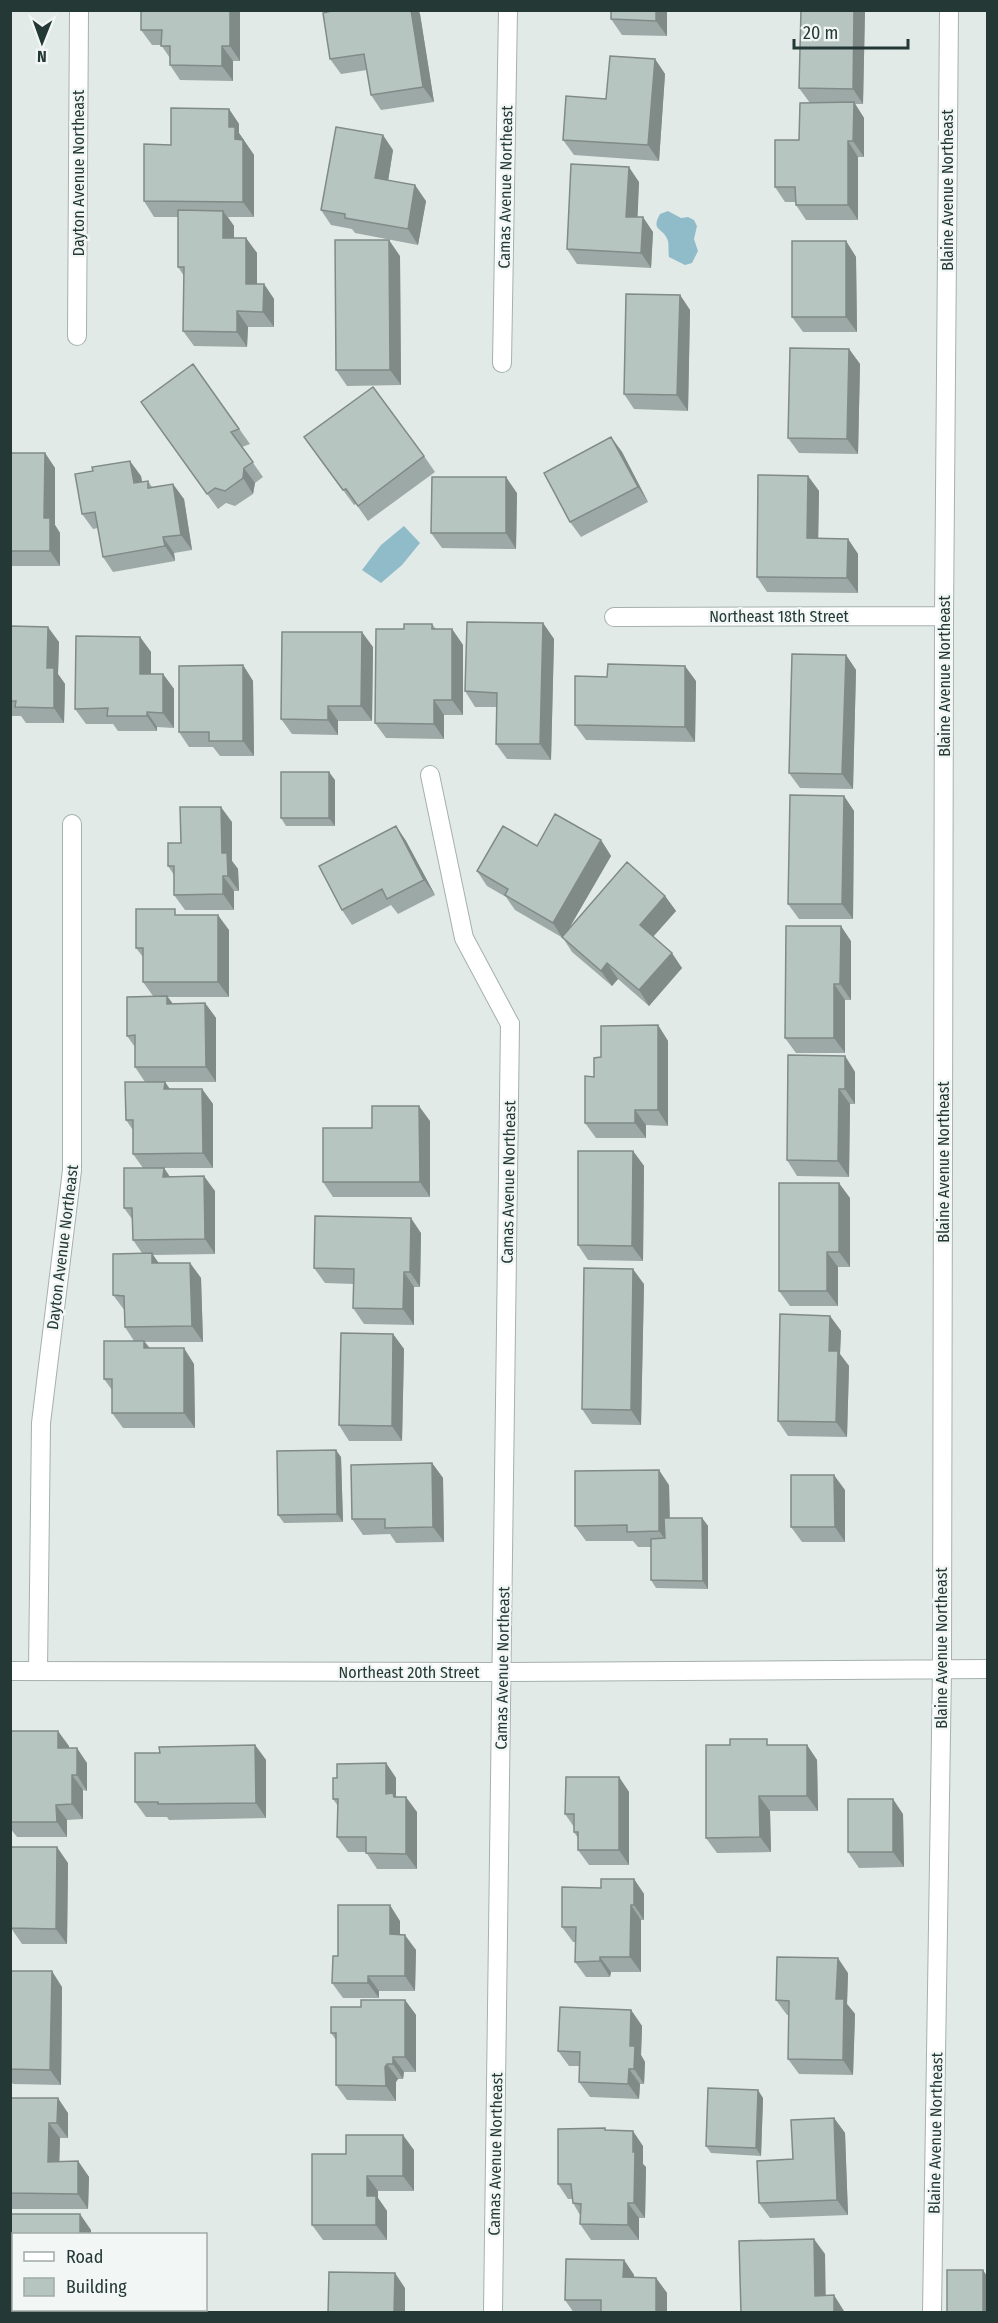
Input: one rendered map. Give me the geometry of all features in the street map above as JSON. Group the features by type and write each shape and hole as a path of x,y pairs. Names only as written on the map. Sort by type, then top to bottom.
{"street":[{"name":"Dayton Avenue Northeast","path":"77,336 79,10"},
{"name":"Camas Avenue Northeast","path":"502,363 508,10"},
{"name":"Blaine Avenue Northeast","path":"932,2313 942,1669 944,616 949,10"},
{"name":"Northeast 18th Street","path":"614,617 944,616"},
{"name":"Camas Avenue Northeast","path":"430,775 464,938 510,1024 493,2313"},
{"name":"Dayton Avenue Northeast","path":"38,1671 41,1423 72,1170 72,824"},
{"name":"Northeast 20th Street","path":"10,1671 502,1672 987,1669"}],"water":[{"path":"668,211 681,218 688,217 694,220 697,226 694,239 698,251 692,263 685,265 669,257 668,241 656,224 660,214"},
{"path":"404,526 420,543 402,565 381,583 362,570 381,545"}],"building":[{"path":"141,10 230,10 230,46 222,46 222,66 170,65 170,46 161,46 162,30 141,30"},
{"path":"336,10 411,10 423,87 371,95 364,54 330,59 323,13"},
{"path":"611,10 656,10 656,21 611,19"},
{"path":"801,10 854,10 853,89 799,88"},
{"path":"610,56 655,59 648,145 563,140 566,96 606,99"},
{"path":"854,102 853,141 848,141 848,205 796,205 795,187 775,187 775,140 799,140 800,103"},
{"path":"171,108 229,109 229,127 235,127 235,139 243,140 243,202 144,201 144,144 171,145"},
{"path":"336,127 383,135 375,178 415,185 408,229 345,218 345,214 321,210"},
{"path":"571,164 629,167 626,217 643,217 641,253 567,249"},
{"path":"178,210 223,211 223,238 246,238 246,284 264,284 263,312 237,311 237,332 183,331 184,267 178,267"},
{"path":"335,240 389,240 390,370 336,370"},
{"path":"792,241 846,241 846,317 792,317"},
{"path":"626,294 680,295 677,395 624,394"},
{"path":"790,348 849,349 847,439 788,438"},
{"path":"193,364 239,429 231,432 253,462 244,468 243,478 225,491 215,488 207,494 141,402"},
{"path":"373,387 424,456 358,506 346,489 343,490 304,437"},
{"path":"611,437 638,487 570,522 544,473"},
{"path":"10,453 45,453 44,518 50,518 50,551 10,551"},
{"path":"130,461 134,483 148,481 148,488 173,484 181,535 163,537 165,546 103,557 95,512 82,514 75,474 93,471 92,467"},
{"path":"758,475 808,476 807,538 848,539 847,578 757,577"},
{"path":"432,477 506,477 506,533 431,533"},
{"path":"467,622 543,623 540,744 496,744 497,693 465,691"},
{"path":"404,624 432,624 432,629 452,629 452,700 434,700 434,724 375,723 376,629 404,629"},
{"path":"10,626 48,627 47,668 54,668 54,708 15,707 16,701 10,701"},
{"path":"282,632 362,632 361,706 328,706 328,720 281,719"},
{"path":"76,636 140,637 140,674 163,674 163,713 147,712 147,716 107,716 108,708 75,709"},
{"path":"792,654 846,655 842,774 789,773"},
{"path":"608,664 685,666 685,727 575,725 575,676 607,677"},
{"path":"243,665 243,741 209,741 209,732 179,732 179,666"},
{"path":"281,772 329,772 329,818 281,818"},
{"path":"790,795 844,796 842,904 788,904"},
{"path":"180,807 221,807 222,853 227,853 228,876 223,876 223,894 174,895 174,866 168,866 168,843 181,843"},
{"path":"555,814 601,840 553,923 505,895 508,889 477,871 503,826 537,846"},
{"path":"396,826 424,880 387,899 382,889 342,910 319,866"},
{"path":"627,862 665,896 640,925 672,953 639,990 607,963 601,971 562,937"},
{"path":"136,909 175,909 175,915 218,915 218,982 143,982 143,948 136,948"},
{"path":"786,926 841,926 840,984 834,984 834,1038 785,1038"},
{"path":"167,996 167,1004 205,1003 206,1067 135,1067 135,1035 127,1036 127,997"},
{"path":"658,1025 658,1110 635,1110 635,1123 585,1123 585,1076 594,1077 594,1058 601,1057 601,1026"},
{"path":"788,1055 845,1056 845,1089 839,1089 838,1161 787,1160"},
{"path":"125,1082 165,1082 164,1089 202,1089 203,1153 133,1154 133,1120 126,1120"},
{"path":"372,1106 419,1106 420,1182 323,1182 323,1128 372,1128"},
{"path":"578,1151 633,1151 632,1246 578,1245"},
{"path":"124,1168 164,1168 163,1177 204,1176 205,1239 133,1240 132,1208 124,1208"},
{"path":"779,1183 839,1183 839,1252 827,1252 827,1291 779,1291"},
{"path":"315,1216 411,1218 410,1272 404,1272 403,1309 353,1308 354,1269 314,1268"},
{"path":"152,1253 152,1263 190,1263 192,1326 125,1327 124,1296 113,1295 113,1254"},
{"path":"584,1268 633,1269 631,1410 582,1409"},
{"path":"780,1314 830,1316 829,1351 838,1351 836,1422 778,1421"},
{"path":"341,1333 393,1334 392,1426 339,1425"},
{"path":"104,1341 144,1341 144,1348 184,1348 184,1413 112,1413 112,1379 104,1379"},
{"path":"336,1450 337,1514 278,1515 277,1451"},
{"path":"432,1463 433,1527 385,1528 385,1519 352,1519 351,1465"},
{"path":"659,1470 659,1531 627,1532 627,1525 575,1526 575,1471"},
{"path":"791,1475 834,1475 835,1527 791,1527"},
{"path":"664,1518 702,1518 703,1581 651,1580 651,1539 665,1538"},
{"path":"10,1731 58,1731 58,1748 77,1748 77,1775 72,1775 72,1804 56,1805 57,1822 10,1822"},
{"path":"730,1739 767,1739 767,1745 807,1745 807,1796 759,1796 760,1837 706,1838 706,1745 730,1745"},
{"path":"255,1745 256,1803 158,1804 158,1802 135,1802 135,1753 160,1753 159,1747"},
{"path":"386,1763 386,1794 393,1793 394,1797 406,1797 406,1854 366,1853 366,1837 337,1837 338,1799 333,1799 333,1778 337,1778 337,1764"},
{"path":"566,1777 619,1777 619,1850 578,1850 578,1832 574,1832 574,1814 565,1814"},
{"path":"848,1799 893,1799 893,1852 848,1852"},
{"path":"10,1847 57,1847 56,1929 11,1928"},
{"path":"601,1879 634,1879 630,1957 600,1957 600,1961 575,1962 576,1927 562,1927 562,1887 601,1888"},
{"path":"338,1905 390,1905 390,1934 405,1935 405,1976 368,1976 368,1983 332,1983 333,1956 338,1956"},
{"path":"777,1957 838,1958 836,1999 844,1999 843,2060 788,2059 789,2001 776,2000"},
{"path":"10,1971 52,1971 50,2070 10,2069"},
{"path":"361,2000 405,2000 405,2057 393,2057 393,2064 387,2064 385,2067 386,2086 336,2085 336,2033 331,2033 331,2007 361,2007"},
{"path":"560,2007 631,2010 630,2046 635,2046 634,2069 629,2069 628,2084 579,2082 580,2052 558,2051"},
{"path":"708,2088 758,2090 756,2148 706,2146"},
{"path":"10,2098 58,2098 57,2123 49,2123 48,2162 78,2161 78,2194 10,2193"},
{"path":"834,2118 837,2200 759,2203 757,2161 793,2159 791,2120"},
{"path":"605,2128 605,2130 633,2131 634,2203 628,2203 628,2225 580,2224 581,2204 573,2203 571,2184 558,2184 558,2129"},
{"path":"346,2135 403,2135 403,2176 367,2176 367,2196 376,2196 376,2225 312,2225 312,2154 346,2154"},
{"path":"10,2214 80,2214 80,2233 12,2233 12,2311 79,2311 79,2313 10,2313"},
{"path":"814,2239 815,2296 834,2295 834,2313 741,2313 739,2241"},
{"path":"566,2259 624,2260 623,2277 656,2278 656,2313 601,2313 601,2300 565,2300"},
{"path":"947,2270 983,2270 983,2313 947,2313"},
{"path":"329,2272 395,2273 394,2313 328,2313"}]}
